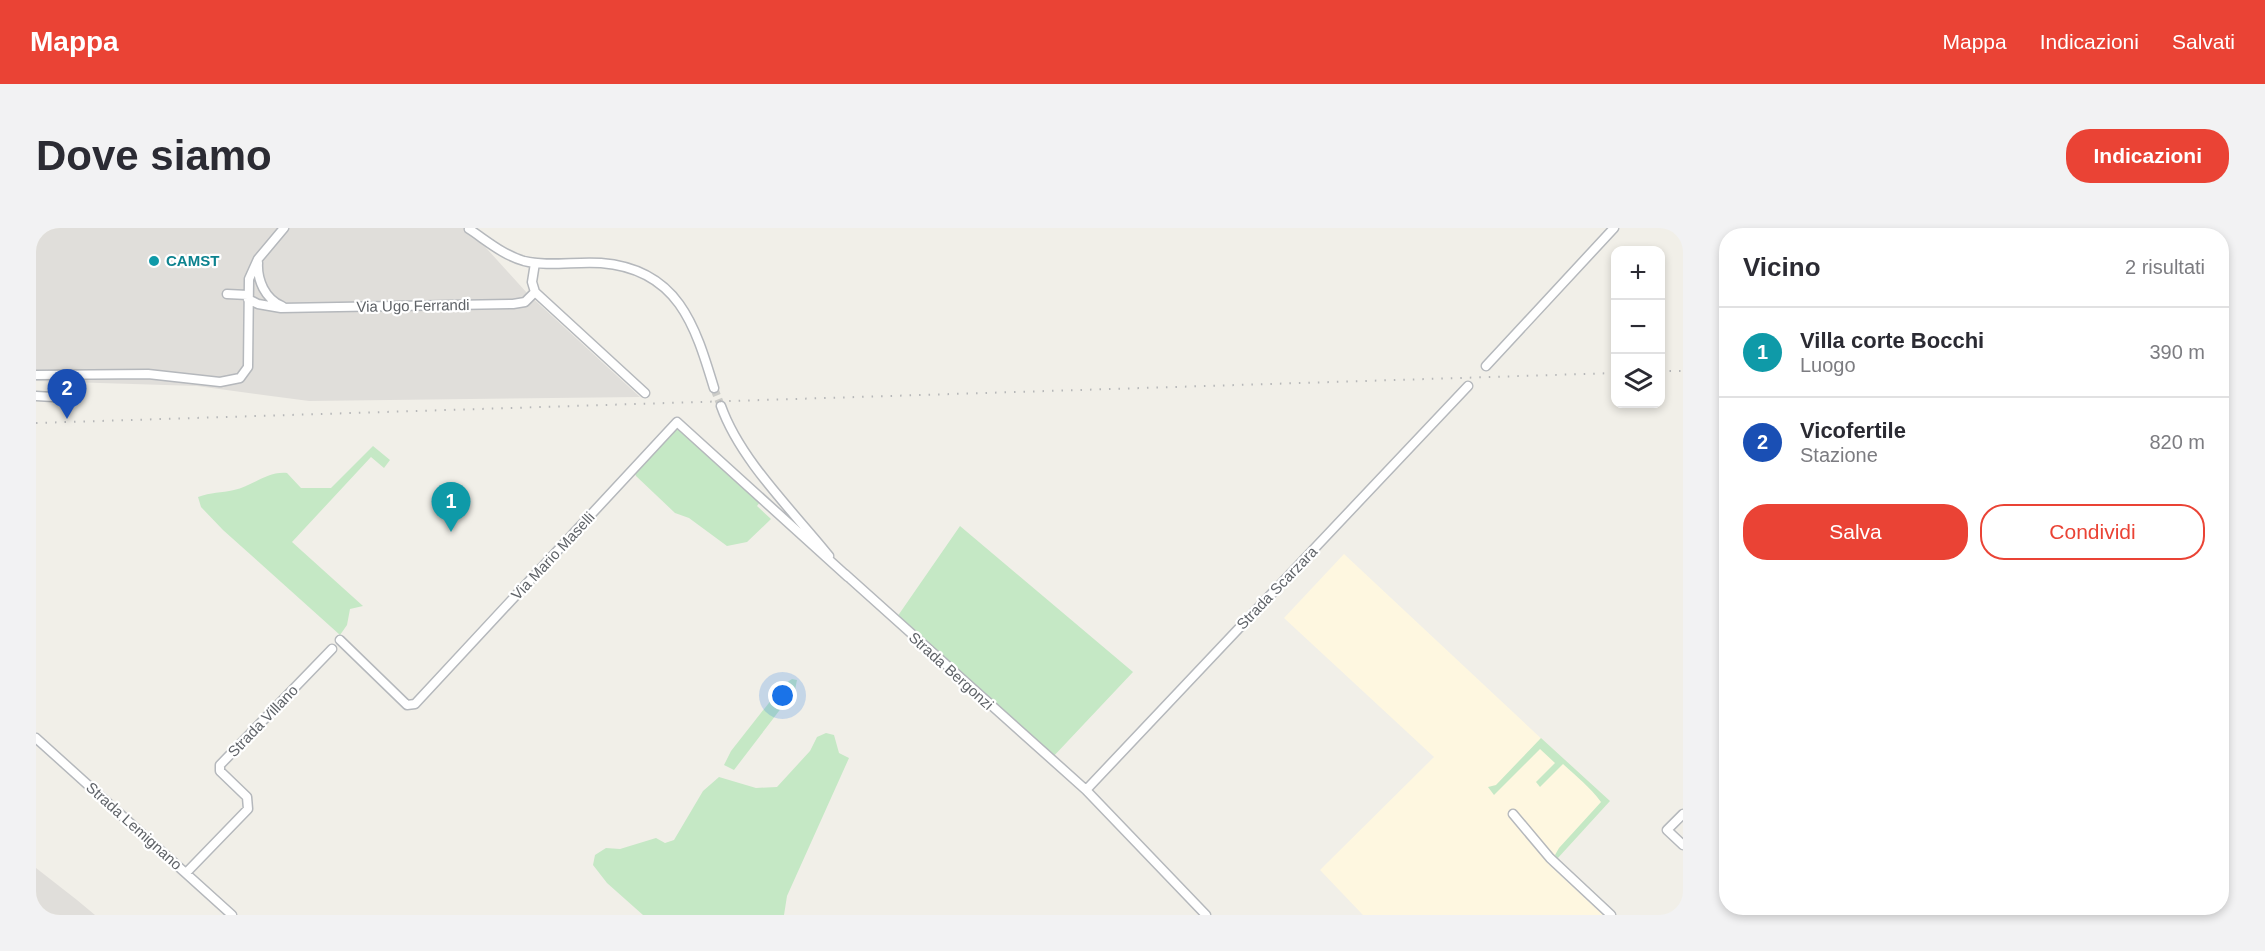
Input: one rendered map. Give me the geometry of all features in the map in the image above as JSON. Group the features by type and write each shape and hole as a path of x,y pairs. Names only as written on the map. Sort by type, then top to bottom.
{"street":[{"path":"36,375 148,374 230,382 240,378 248,367 249,279 258,259 285,228"},
{"path":"469,228 506,254 535,263 601,263 629,268 652,279 680,303 692,322 714,388"},
{"path":"482,228 485,240"},
{"path":"1486,366 1614,228"},
{"path":"248,320 254,310 266,302 258,259"},
{"path":"535,263 532,279 535,292 645,393"},
{"name":"Via Ugo Ferrandi","path":"227,294 248,297 286,308 519,304 535,292"},
{"name":"Strada Scarzara","path":"1086,790 1468,386"},
{"path":"36,396 71,398"},
{"name":"Strada Bergonzi","path":"721,406 738,441 848,577 1086,790 1206,915"},
{"name":"Via Mario Maselli","path":"340,640 407,705 416,704 677,422 848,577"},
{"path":"768,504 775,504 782,498"},
{"name":"Strada Villano","path":"186,873 248,809 247,797 220,771 220,765 332,649"},
{"name":"Strada Lemignano","path":"36,738 232,915"},
{"path":"1514,814 1550,858 1611,915"},
{"path":"1683,814 1667,830 1683,845"}],"shaded area":[{"path":"36,228 468,228 527,293 640,397 309,401 197,386 36,381"},
{"path":"1344,554 1608,801 1549,865 1603,915 1363,915 1320,870 1434,757 1284,618"},
{"path":"36,868 77,900 95,915 36,915"}],"green space":[{"path":"677,425 760,502 757,506 771,519 747,542 727,546 689,518 675,513 636,476 634,471"},
{"path":"373,446 390,460 384,468 371,457 292,542 363,606 350,609 347,625 340,635 223,530 201,507 198,497 241,488 266,476 280,473 287,473 301,488 331,488"},
{"path":"960,526 1133,672 1051,759 895,620"},
{"path":"792,679 797,680 795,690 734,770 724,765 731,751 783,685"},
{"path":"826,733 834,735 839,753 849,758 787,896 784,915 643,915 607,883 593,865 595,855 606,848 620,849 656,838 665,843 674,840 703,791 719,777 756,788 777,787 810,751 817,737"},
{"path":"1541,738 1610,801 1557,859 1555,855 1559,848 1601,802 1592,791 1563,764 1540,787 1536,782 1555,763 1540,749 1494,795 1488,787 1496,785"}],"tunnel":[{"path":"714,388 721,406"}],"railway":[{"path":"1665,371 1683,371"},
{"path":"36,423 1611,373"}],"place":[{"name":"CAMST","path":"154,261"},
{"name":"Vicofertile","path":"67,419"},
{"name":"Villa corte Bocchi","path":"451,532"}]}
